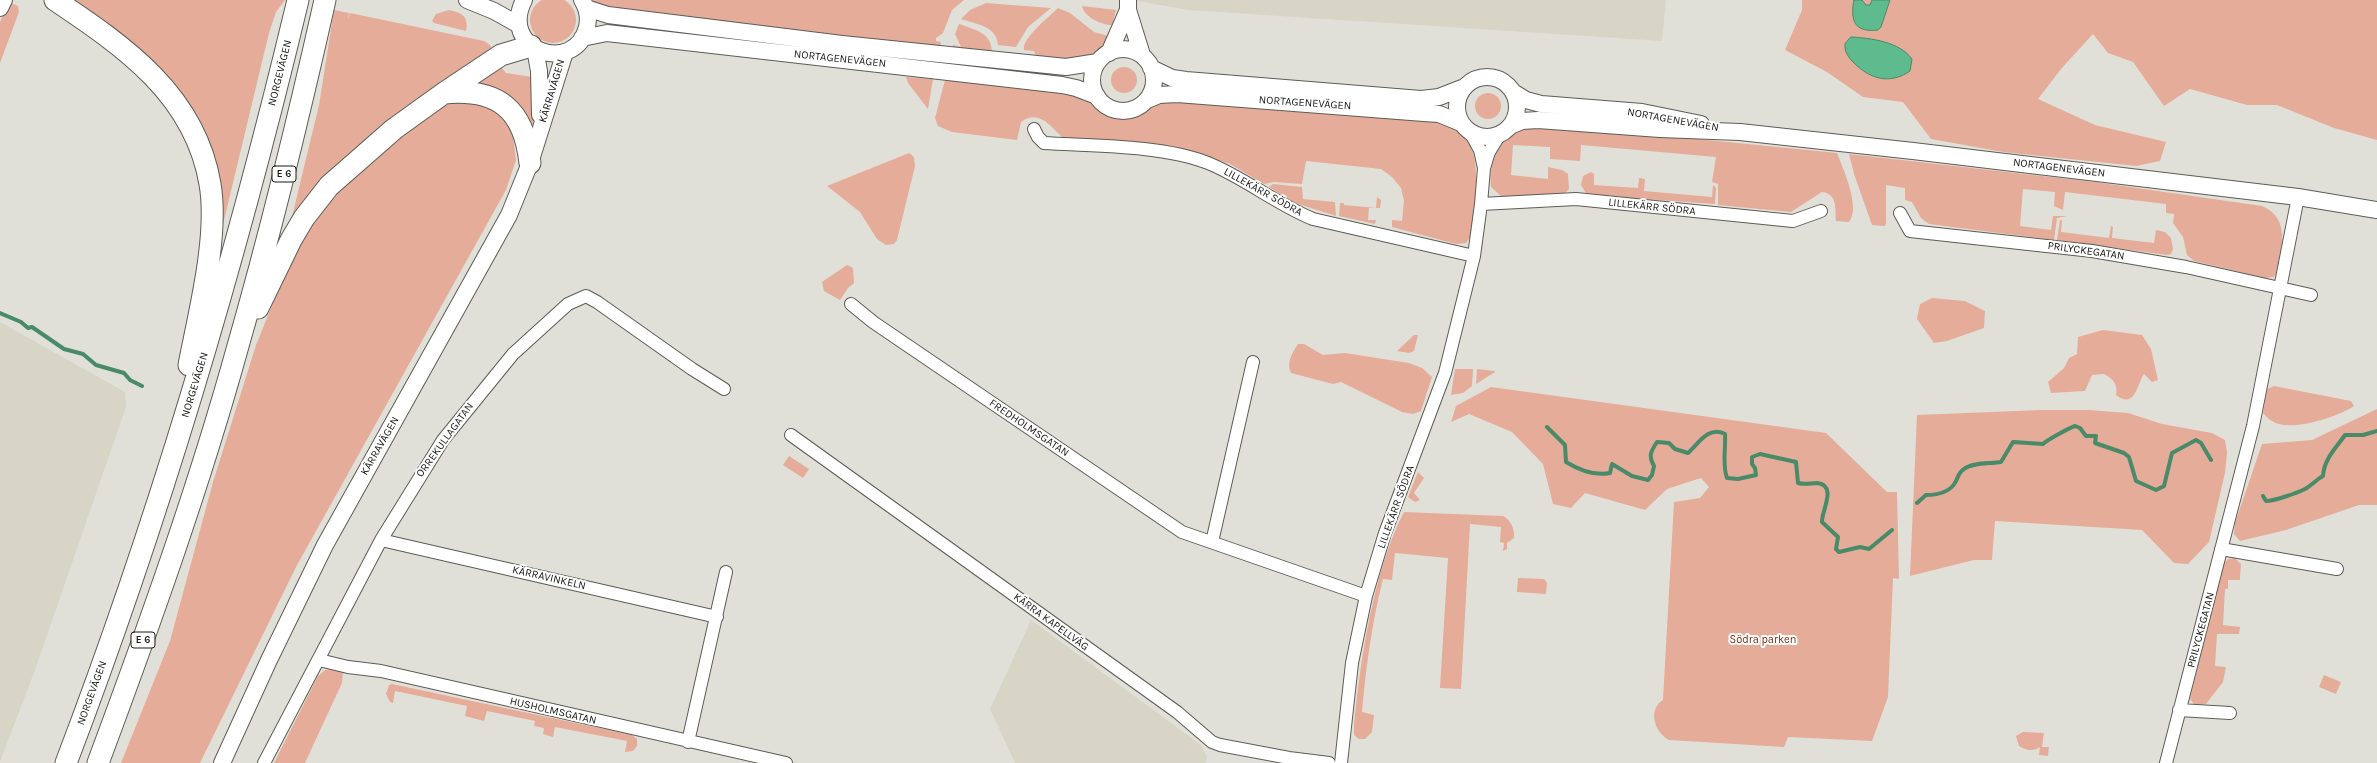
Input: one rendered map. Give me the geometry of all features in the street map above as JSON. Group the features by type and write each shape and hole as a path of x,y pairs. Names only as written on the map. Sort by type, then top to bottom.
{"highway":[{"path":"55,0 121,47 162,84 181,108 194,132 204,158 210,185 210,239 193,343 168,472"},
{"name":"NORGEVÄGEN","path":"66,763 168,472 205,354 263,144 298,0"},
{"name":"E 6","path":"98,763 156,605 238,348 294,136 325,0"},
{"path":"238,348 291,240 319,198 360,157 444,93 501,55 533,48"},
{"path":"444,93 463,91 479,93 495,98 507,107 517,119 524,133 530,163"}],"street":[{"path":"0,8 4,0"},
{"path":"467,0 494,11 519,25"},
{"path":"524,0 520,8 519,25 523,37 533,48 550,54 565,52"},
{"name":"NORTAGENEVÄGEN","path":"565,52 572,48 582,38 588,23 584,4"},
{"name":"NORTAGENEVÄGEN","path":"584,4 608,15 623,17 936,55 1066,68 1126,49 1172,78 1421,99 1439,96 1462,88 1479,77 1489,76 1507,84 1513,92 1526,100 1541,104 1642,112 1740,132 2298,197 2377,210"},
{"path":"1097,96 1092,79 1128,5"},
{"path":"1128,5 1154,84 1147,100"},
{"name":"NORTAGENEVÄGEN","path":"582,38 607,33 1062,85 1076,88 1097,96 1107,106 1121,111 1135,108 1147,100 1159,96 1177,94 1439,114 1485,137 1506,130 1522,121 1538,120 1660,130 1740,132"},
{"name":"KÄRRAVÄGEN","path":"533,48 539,71 540,131"},
{"name":"KÄRRAVÄGEN","path":"222,763 269,660 325,545 509,215 530,163 565,52"},
{"path":"1462,88 1456,105 1465,127"},
{"path":"1506,130 1517,110 1513,92"},
{"name":"LILLEKÄRR SÖDRA","path":"1465,127 1480,150 1484,168"},
{"name":"LILLEKÄRR SÖDRA","path":"1034,129 1038,137 1044,143 1113,147 1186,156 1224,170 1296,212 1313,219 1474,256"},
{"name":"LILLEKÄRR SÖDRA","path":"1341,763 1352,663 1366,596 1384,533 1445,373 1474,256 1482,204 1484,168 1489,152 1506,130"},
{"name":"PRILYCKEGATAN","path":"2166,763 2253,426 2281,290 2298,197"},
{"name":"LILLEKÄRR SÖDRA","path":"1482,204 1576,200 1793,221 1821,211"},
{"name":"PRILYCKEGATAN","path":"1900,213 1910,231 2092,250 2186,267 2281,290 2311,295"},
{"name":"ORREKULLAGATAN","path":"264,763 381,540 443,440 489,381 513,354 542,327 579,298 586,296 597,302 692,369 724,389"},
{"name":"FREDHOLMSGATAN","path":"851,304 873,322 1182,532 1366,596"},
{"path":"1212,542 1253,362"},
{"name":"KÄRRA KAPELLVÄG","path":"791,435 1177,712 1212,742 1252,752 1329,763"},
{"name":"KÄRRAVINKELN","path":"381,540 717,617"},
{"path":"2221,549 2337,570"},
{"path":"688,742 726,572"},
{"name":"HUSHOLMSGATAN","path":"319,660 348,667 381,671 688,742 786,763"},
{"path":"2179,710 2230,713"}],"shaded area":[{"path":"1132,0 1666,0 1662,41 1188,10"},
{"path":"1854,0 1862,0 1866,5 1870,5 1872,0 1890,0 1881,27 1878,30 1864,29 1856,24 1853,14"},
{"path":"1851,37 1867,38 1884,42 1907,53 1912,59 1910,71 1895,78 1888,79 1873,76 1860,69 1846,52 1845,44"},
{"path":"0,322 125,392 126,407 35,670 0,762"},
{"path":"1031,620 1201,745 1207,757 1206,763 1015,763 990,709"}],"green space":[{"path":"553,-3 566,1 572,7 576,20 572,33 566,39 553,43 540,39 534,33 530,20 534,7 540,1"},
{"path":"67,0 285,0 276,12 269,33 219,241 204,140"},
{"path":"591,0 964,0 952,10 943,33 936,38 936,41 941,42 940,48 603,8"},
{"path":"1802,0 2377,0 2377,140 2334,128 2277,105 2247,105 2190,89 2164,106 2133,62 2108,53 2093,34 2061,69 2038,99 2095,125 2166,142 2160,161 2136,166 2003,152 1931,139 1903,102 1863,97 1827,72 1785,50 1802,10"},
{"path":"11,3 18,6 19,12 0,63 0,22 7,5"},
{"path":"986,3 1051,8 1028,27 1016,47 998,45 997,39 990,30 979,24 961,19 970,10"},
{"path":"1082,6 1116,10 1112,25 1103,24 1089,17 1083,10"},
{"path":"1058,8 1070,13 1094,32 1112,37 1095,53 1078,59 1036,57 1034,51 1024,50 1024,45 1031,34"},
{"path":"334,10 349,13 348,20 350,13 484,41 490,45 494,52 290,225 319,105"},
{"path":"449,10 458,12 464,16 467,26 466,31 434,23 432,21 436,14"},
{"path":"959,24 976,30 986,36 989,40 992,53 952,48 953,45 961,47 955,34"},
{"path":"499,64 506,73 532,77 535,114 531,129 474,84"},
{"path":"1124,67 1133,71 1137,80 1133,89 1124,93 1115,89 1111,80 1115,71"},
{"path":"906,77 933,79 928,109 908,83"},
{"path":"945,80 1071,92 1095,103 1107,113 1120,116 1134,115 1159,103 1178,101 1429,118 1449,122 1465,134 1475,161 1476,193 1471,236 1466,243 1456,244 1392,227 1392,220 1402,221 1404,201 1401,188 1392,177 1381,169 1306,161 1302,184 1274,182 1264,184 1230,164 1199,154 1062,137 1044,120 1033,117 1027,118 1021,122 1017,140 952,132 938,126 935,118"},
{"path":"1488,93 1497,97 1501,106 1497,115 1488,119 1479,115 1475,106 1479,97"},
{"path":"473,99 495,109 512,129 516,160 506,190 296,567 200,763 121,763 170,641 213,482 256,345 288,266 310,228 334,196 380,154 419,122 448,103"},
{"path":"1523,126 1698,139 1837,153 1850,188 1853,207 1852,215 1849,222 1836,221 1835,203 1831,196 1822,192 1791,212 1718,205 1718,184 1712,182 1716,157 1581,145 1580,161 1550,159 1550,147 1513,145 1511,175 1548,179 1548,167 1562,170 1568,174 1569,189 1563,195 1502,197 1491,187 1494,159 1497,151 1508,137"},
{"path":"909,153 914,157 915,166 897,240 894,244 886,245 877,239 860,212 827,186"},
{"path":"1849,154 2095,182 2262,206 2274,214 2278,220 2282,232 2282,246 2279,266 2274,277 2265,278 2194,261 2187,255 2183,237 2173,223 2174,214 2166,213 2166,204 2065,192 2063,210 2054,206 2055,192 2023,189 2020,226 2051,230 2053,216 2067,216 2057,218 2054,240 1929,224 1921,218 1912,202 1905,200 1905,188 1886,185 1885,226 1872,225 1854,174"},
{"path":"1591,172 1594,174 1594,185 1638,188 1639,178 1645,179 1644,191 1712,197 1713,185 1716,188 1715,204 1587,195 1581,185 1583,176"},
{"path":"1273,184 1302,187 1303,199 1335,202 1336,216 1292,202 1269,187"},
{"path":"1377,197 1381,200 1380,208 1376,208"},
{"path":"1340,203 1344,203 1344,205 1376,208 1369,208 1368,220 1376,220 1375,224 1339,216"},
{"path":"2060,220 2062,220 2061,232 2109,238 2111,226 2113,227 2112,238 2154,243 2156,230 2165,232 2171,238 2173,249 2171,254 2167,255 2057,240"},
{"path":"847,265 853,268 854,283 848,288 840,300 824,291 822,282"},
{"path":"1932,298 1965,301 1985,311 1984,328 1947,341 1934,343 1917,319 1920,304"},
{"path":"2103,330 2142,335 2151,349 2158,380 2152,382 2144,374 2134,394 2131,398 2127,399 2122,399 2116,395 2114,382 2104,374 2092,375 2085,391 2051,393 2048,382 2064,368 2069,358 2077,354 2078,337"},
{"path":"1414,335 1418,335 1414,351 1409,353 1397,351"},
{"path":"1298,344 1304,344 1323,355 1345,353 1409,363 1422,368 1432,377 1421,411 1413,414 1402,412 1341,382 1333,384 1291,373 1289,362"},
{"path":"1455,369 1473,369 1472,386 1463,393 1451,395"},
{"path":"1477,369 1495,371 1495,372 1476,384"},
{"path":"2274,386 2351,401 2354,406 2326,419 2301,424 2280,424 2271,420 2263,413 2267,389"},
{"name":"Södra parken","path":"1491,387 1826,433 1887,492 1897,492 1899,579 1893,578 1888,697 1872,741 1788,737 1784,747 1669,740 1664,737 1657,727 1654,715 1658,704 1663,700 1674,502 1700,498 1709,487 1701,478 1667,489 1645,510 1585,493 1571,508 1553,504 1543,464 1512,432 1469,414 1451,422 1456,406"},
{"path":"2377,409 2377,505 2359,505 2286,530 2240,541 2234,534 2235,523 2262,444 2312,440"},
{"path":"2041,410 2089,410 2128,413 2162,424 2212,433 2225,440 2227,452 2225,473 2209,542 2188,564 2174,563 2142,530 1995,521 1992,560 1974,560 1910,576 1917,415"},
{"path":"789,456 809,469 803,478 783,465"},
{"path":"1418,472 1424,478 1414,493 1420,500 1415,502 1408,497"},
{"path":"1404,512 1503,516 1512,526 1514,538 1507,543 1507,549 1503,551 1504,543 1500,542 1501,527 1470,524 1461,689 1440,688 1448,558 1395,553 1392,580 1383,579 1368,661 1362,712 1374,715 1372,732 1365,739 1359,739 1354,735 1354,725 1360,673 1370,616 1384,560 1393,535"},
{"path":"2235,558 2241,564 2240,580 2228,580 2228,589 2225,589 2223,625 2240,627 2239,634 2217,634 2215,666 2226,667 2223,682 2206,704 2195,705 2190,699 2223,565 2228,559"},
{"path":"1518,578 1544,579 1547,583 1546,594 1517,592"},
{"path":"332,669 343,672 342,683 305,763 274,763 318,676 325,670"},
{"path":"2324,675 2341,682 2336,694 2319,687"},
{"path":"392,684 632,735 637,739 637,746 633,751 625,752 627,741 555,727 553,737 543,734 544,728 534,726 535,721 487,711 484,721 465,716 467,706 395,691 393,703 390,702 386,694 389,685"},
{"path":"2023,732 2044,733 2042,747 2049,747 2048,756 2039,755 2040,747 2035,750 2029,750 2019,746 2016,736"}],"waterway":[{"path":"0,313 21,322 28,328 32,327 64,349 83,354 96,365 124,373 130,380 142,386"},
{"path":"1917,503 1926,495 1939,493 1951,488 1961,472 1972,465 2001,462 2013,442 2043,444 2058,434 2075,426 2080,428 2086,436 2096,436 2095,443 2124,453 2129,457 2136,481 2156,490 2164,486 2172,453 2196,440 2201,443 2211,460"},
{"path":"1547,427 1565,445 1566,462 1571,465 1587,472 1604,474 1610,473 1612,464 1632,476 1648,480 1652,475 1654,466 1651,459 1651,454 1657,442 1669,443 1675,449 1688,453 1704,437 1714,432 1719,432 1725,434 1724,462 1727,478 1738,479 1756,475 1755,468 1752,464 1752,457 1760,454 1796,462 1798,483 1817,483 1823,485 1828,494 1822,522 1838,537 1836,549 1839,552 1860,547 1869,549 1892,530"},
{"path":"2263,496 2266,501 2270,501 2305,489 2323,476 2328,459 2345,435 2363,435 2377,431"}]}
